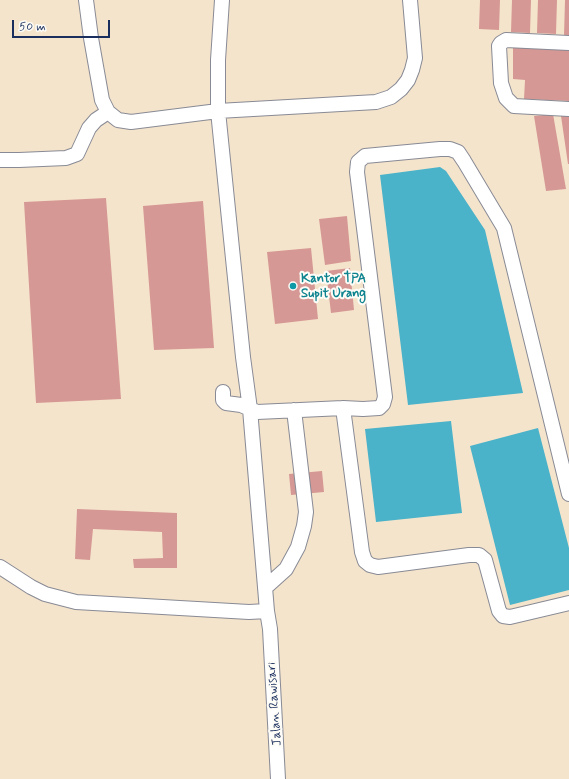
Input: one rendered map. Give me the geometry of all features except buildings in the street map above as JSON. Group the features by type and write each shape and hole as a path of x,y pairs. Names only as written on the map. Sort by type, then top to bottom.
{"street":[{"path":"86,0 102,100 108,112 118,120 131,122 218,111 368,103 391,97 401,89 408,80 415,58 410,0"},
{"name":"Jalan Rawisari","path":"222,0 218,60 218,111 243,357 250,409 267,611 270,629 278,779"},
{"path":"569,43 506,40 499,46 501,83 506,98 514,106 569,109"},
{"path":"0,160 66,158 77,154 88,128 96,120 108,112"},
{"path":"223,392 226,403 241,405 257,412 379,408 383,404 384,397 357,172 358,162 365,156 450,149 458,152 506,232 569,494"},
{"path":"343,408 362,552 365,561 370,565 378,567 469,554 479,555 485,560 499,611 503,616 510,617 569,603"},
{"path":"266,587 286,569 298,547 304,526 306,512 294,410"},
{"path":"0,567 31,587 45,594 76,602 249,612 267,611"}],"water":[{"path":"440,167 446,171 485,230 523,393 408,405 380,175"},
{"path":"451,421 462,513 376,522 365,429"},
{"path":"538,428 569,548 569,590 510,605 470,446"}],"place":[{"name":"Kantor TPA Supit Urang","path":"293,286"}]}
